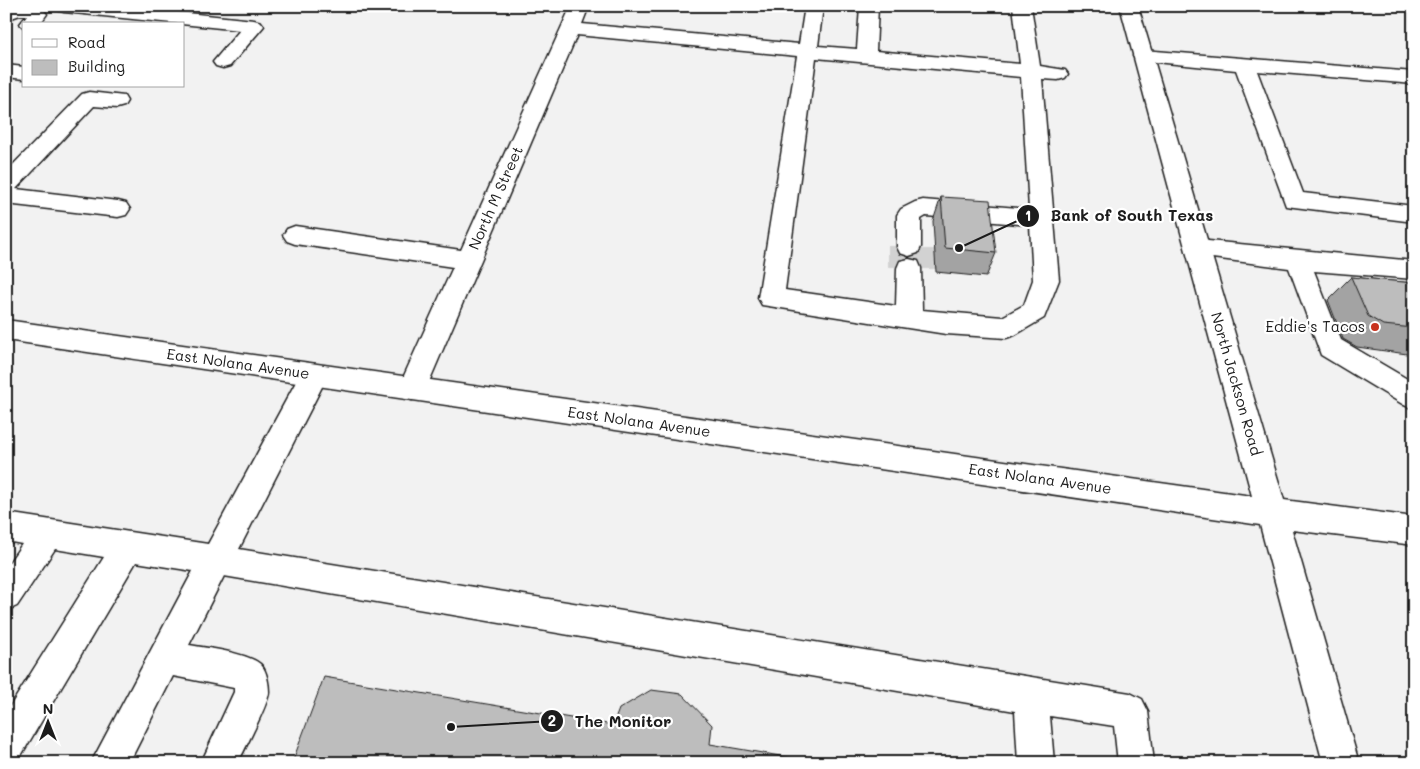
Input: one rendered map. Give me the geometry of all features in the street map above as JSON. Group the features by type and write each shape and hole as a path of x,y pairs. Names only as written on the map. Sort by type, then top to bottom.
{"main road":[{"path":"64,6 254,26 223,62"},
{"name":"North M Street","path":"412,389 580,6"},
{"path":"814,6 771,298 946,324 1006,328 1035,311 1046,280 1031,72 1022,6"},
{"path":"866,56 869,6"},
{"name":"North Jackson Road","path":"1129,6 1341,763"},
{"path":"6,14 15,10 28,16"},
{"path":"6,30 28,16"},
{"path":"570,29 1058,74"},
{"path":"1143,56 1414,78"},
{"path":"1244,64 1294,200 1414,214"},
{"path":"6,71 22,73"},
{"path":"6,186 89,99 117,101"},
{"path":"6,196 118,209"},
{"path":"909,318 912,258 909,215 923,208 1042,218"},
{"path":"295,235 469,260"},
{"path":"1198,249 1414,270"},
{"path":"1298,260 1330,347 1414,397"},
{"name":"East Nolana Avenue","path":"6,330 1272,512 1414,530"},
{"path":"108,763 314,375"},
{"path":"6,527 216,560 1130,712 1136,763"},
{"path":"6,595 48,534"},
{"path":"6,746 128,546"},
{"path":"165,657 238,672 250,678 252,694 219,763"},
{"path":"1031,696 1036,763"}],"building":[{"path":"941,197 990,200 996,253 945,248"},
{"path":"1351,277 1414,283 1414,328 1383,325 1368,316"},
{"path":"324,677 613,725 619,709 651,690 682,694 712,725 710,744 821,763 292,763"}],"tunnel":[{"path":"901,246 901,267"},
{"path":"924,249 924,269"}],"place":[{"name":"Bank of South Texas","path":"959,248"},
{"name":"Eddie's Tacos","path":"1375,327"},
{"name":"The Monitor","path":"451,727"}]}
